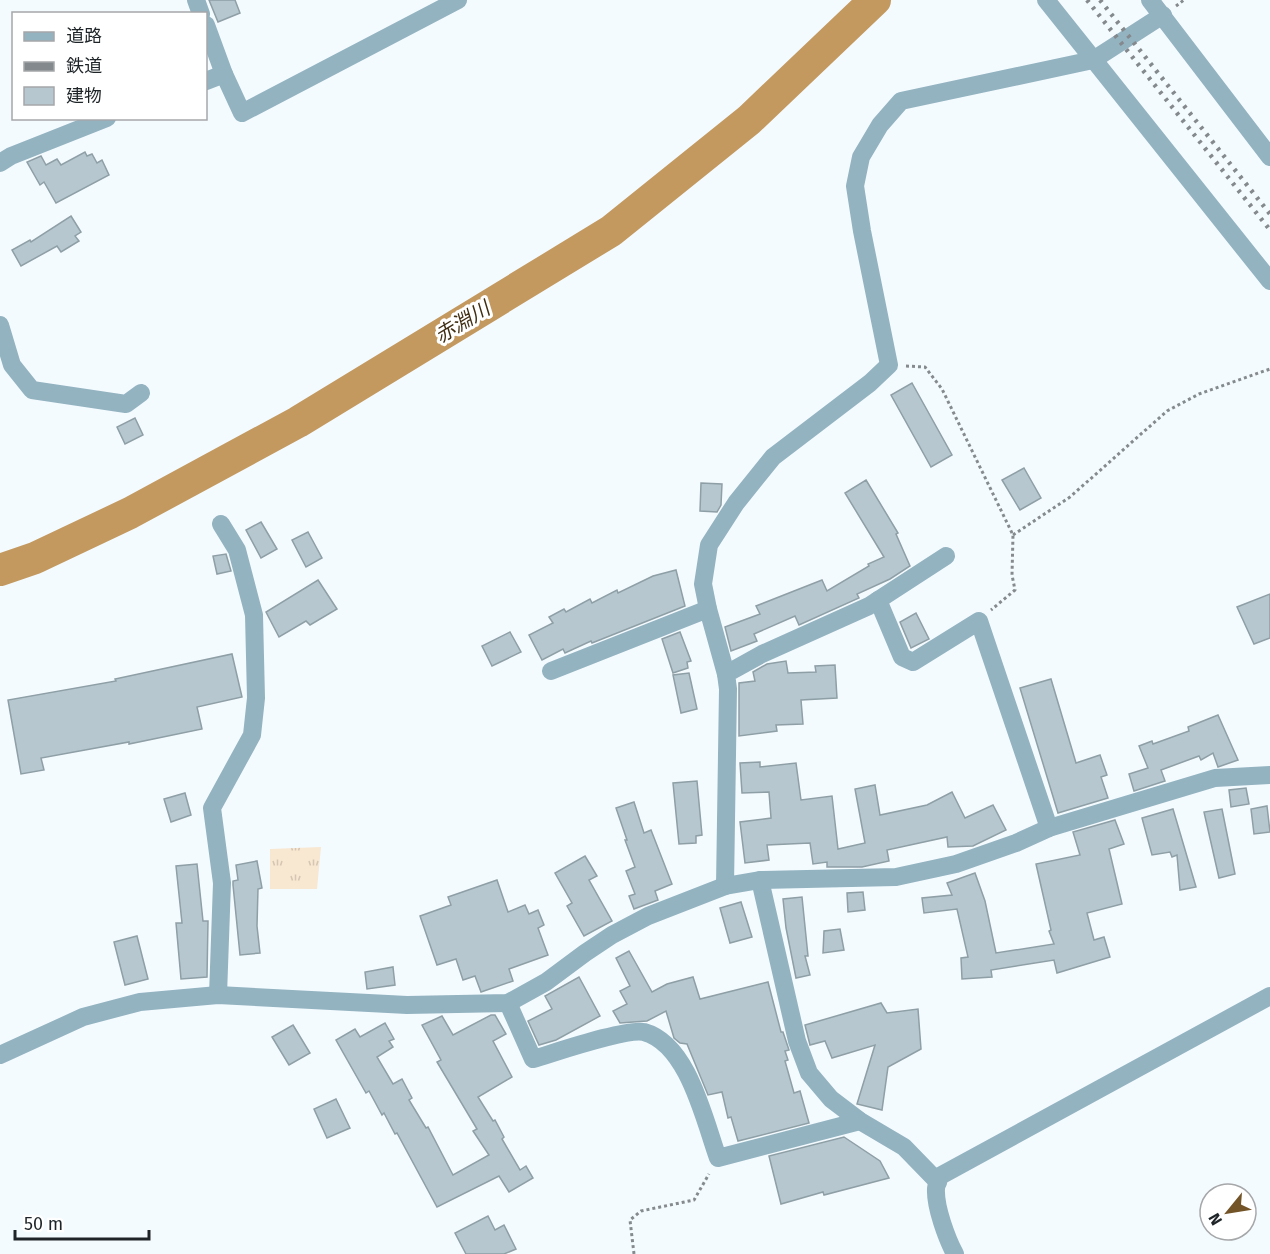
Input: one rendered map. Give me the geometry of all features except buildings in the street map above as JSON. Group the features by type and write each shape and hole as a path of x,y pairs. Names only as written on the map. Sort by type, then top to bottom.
{"street":[{"path":"207,28 224,74 242,113 458,0"},
{"path":"1046,0 1270,281"},
{"path":"1150,0 1270,157"},
{"path":"725,886 729,689 708,609 704,584 709,545 736,503 773,458 870,383 889,365 855,186 861,157 880,125 901,101 1093,60 1163,15"},
{"path":"207,81 224,74"},
{"path":"0,163 11,156 102,120"},
{"path":"0,325 12,365 32,390 126,404 141,393"},
{"path":"218,995 222,883 212,808 252,735 256,698 254,615 237,550 221,524"},
{"path":"726,674 762,654 878,600 946,556"},
{"path":"878,600 902,657 913,662 979,621 1049,828"},
{"path":"551,670 708,609"},
{"path":"0,1055 83,1017 140,1002 218,995 407,1005 508,1003 546,982 585,953 639,921 725,886 760,880 896,877 956,864 1016,843 1049,828 1215,778 1270,775"},
{"path":"760,880 797,1041 809,1072 831,1099 860,1121 904,1147 938,1182"},
{"path":"955,1254 949,1243 935,1188 940,1176 1270,996"},
{"path":"508,1003 533,1059 626,1034 643,1032 670,1046 687,1070 718,1158 860,1121"}],"path":[{"path":"889,365 925,367 942,389 1013,535 1012,575 1015,590 979,621"},
{"path":"1013,535 1070,497 1167,411 1199,394 1270,369"},
{"path":"634,1254 630,1220 641,1211 694,1200 718,1158"}],"green space":[{"path":"321,847 317,889 270,889 270,849"}],"waterway":[{"name":"赤淵川","path":"0,570 35,558 130,513 298,422 611,231 749,120 875,0"}],"railway":[{"path":"1087,0 1270,230"},
{"path":"1100,0 1270,214"}]}
